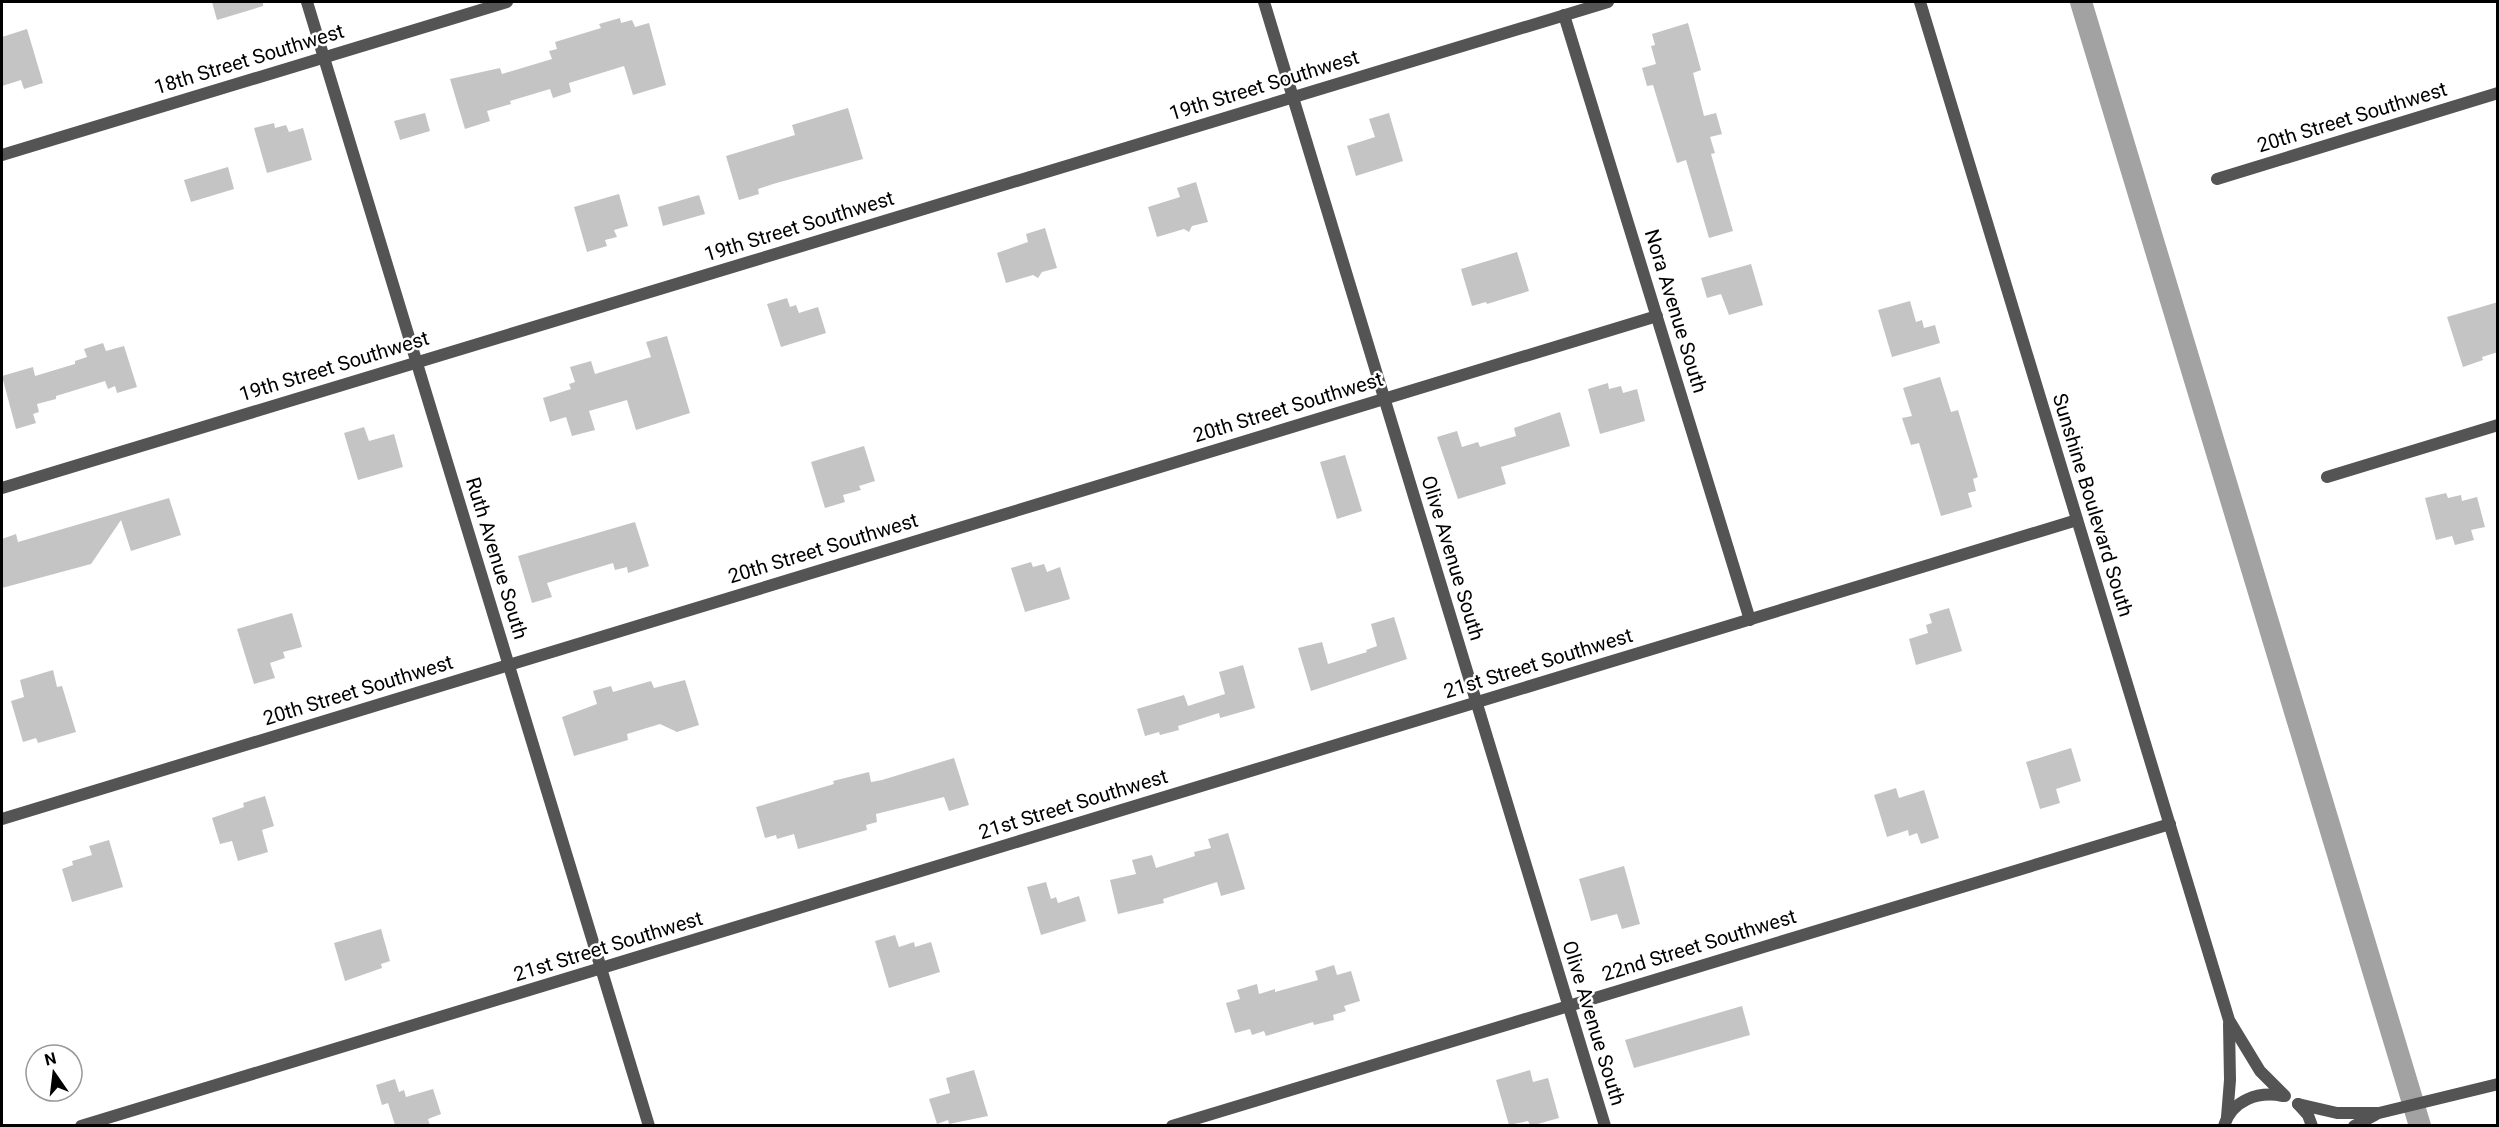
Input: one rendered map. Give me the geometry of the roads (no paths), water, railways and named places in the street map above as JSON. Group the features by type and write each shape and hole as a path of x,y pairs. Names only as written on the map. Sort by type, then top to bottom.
{"street":[{"name":"Ruth Avenue South","path":"307,2 649,1125"},
{"name":"18th Street Southwest","path":"2,155 507,2"},
{"name":"Olive Avenue South","path":"1264,2 1605,1125"},
{"name":"19th Street Southwest","path":"2,488 1608,2"},
{"name":"Sunshine Boulevard South","path":"1920,2 2229,1020 2260,1071 2284,1096"},
{"name":"Nora Avenue South","path":"1564,15 1749,620"},
{"name":"20th Street Southwest","path":"2217,179 2498,93"},
{"name":"20th Street Southwest","path":"2,819 1657,316"},
{"path":"2326,477 2498,425"},
{"name":"21st Street Southwest","path":"81,1125 2077,520"},
{"name":"22nd Street Southwest","path":"1172,1125 2170,824"},
{"name":"Sunshine Boulevard South","path":"2224,1123 2230,1080 2229,1020"},
{"path":"2354,1125 2384,1112 2498,1084"},
{"path":"2224,1123 2241,1103 2258,1095 2272,1094 2284,1096 2298,1104 2337,1113 2384,1112"},
{"path":"2298,1104 2308,1115 2312,1125"}],"waterway":[{"path":"2081,2 2420,1126"}]}
